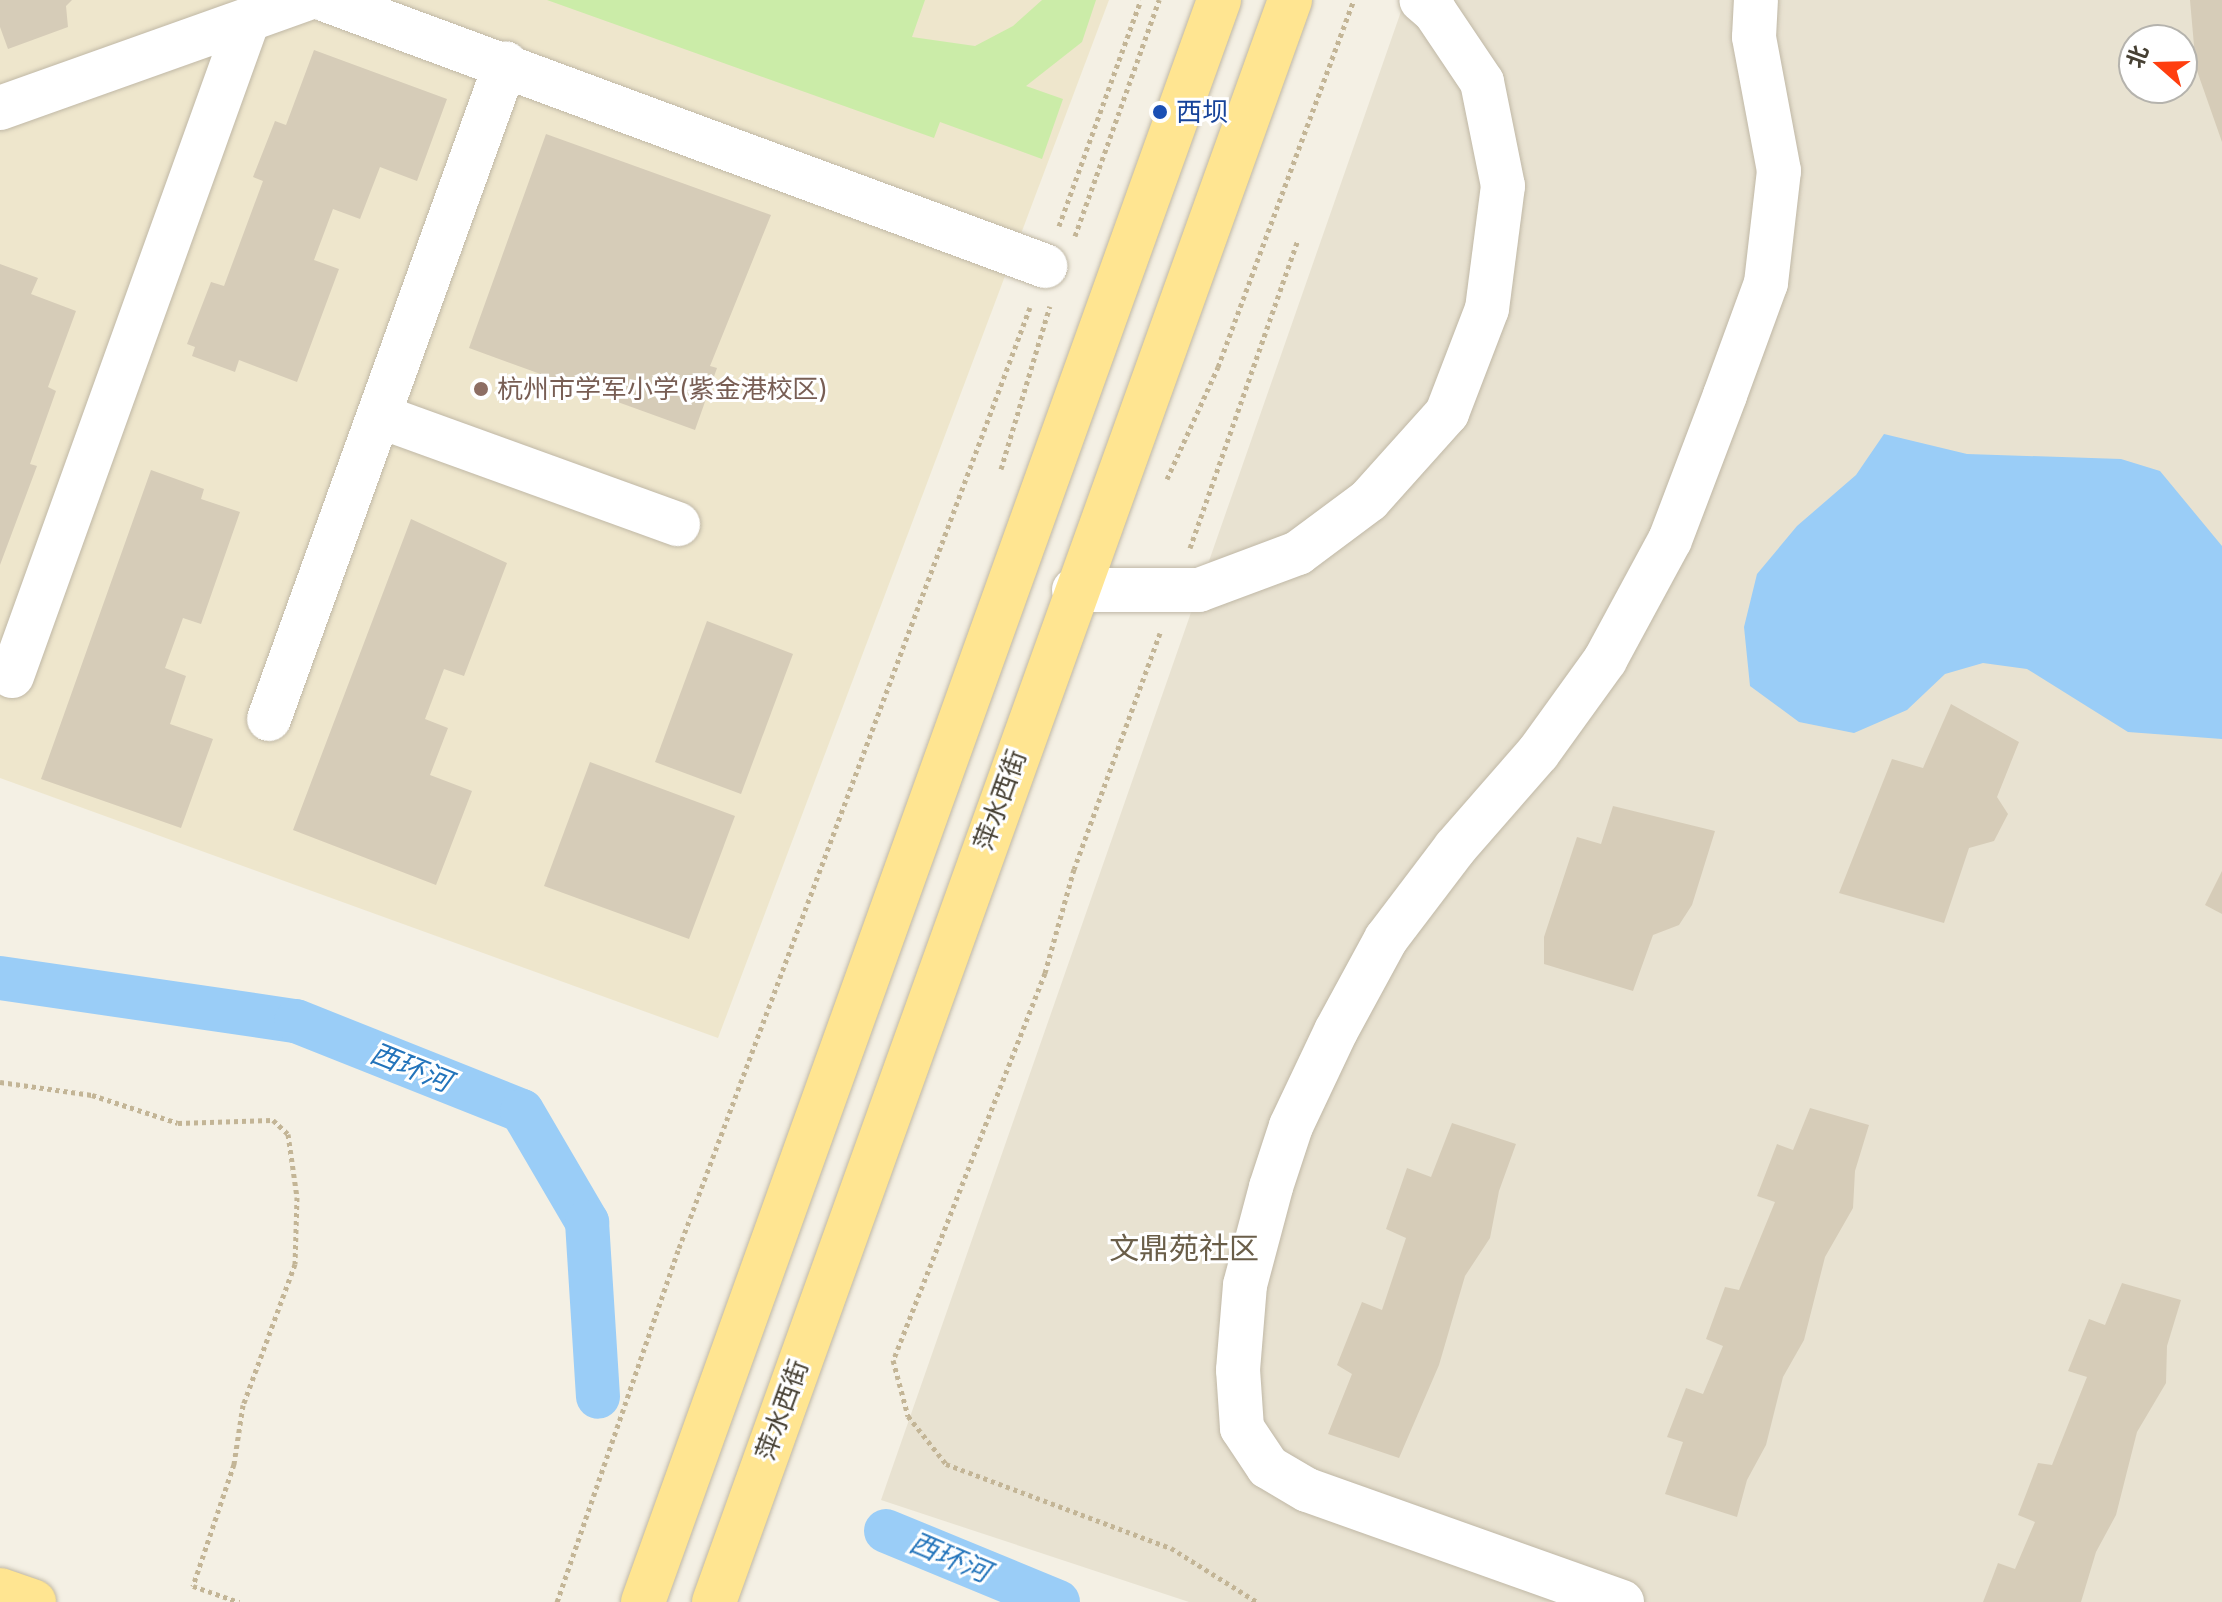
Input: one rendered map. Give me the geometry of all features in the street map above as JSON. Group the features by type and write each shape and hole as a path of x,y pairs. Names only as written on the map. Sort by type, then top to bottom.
{"main road":[{"path":"643,1602 1219,0"},
{"name":"萍水西街","path":"714,1602 1074,590 1290,0"},
{"path":"0,1590 34,1602"}],"street":[{"path":"0,108 304,0"},
{"path":"326,0 506,63 1045,266"},
{"path":"1074,590 1199,590 1298,553 1369,500 1447,413 1487,309 1503,186 1482,82 1435,12 1421,0"},
{"path":"1622,1602 1307,1490 1268,1467 1242,1428 1238,1370 1245,1285 1291,1126 1336,1031 1386,939 1455,848 1538,753 1605,660 1670,540 1766,283 1779,171 1754,37 1756,0"},
{"path":"12,676 248,20"},
{"path":"269,719 506,63"},
{"path":"379,416 678,524"}],"path":[{"path":"557,1602 679,1248 1141,0"},
{"path":"1257,1602 1171,1548 946,1464 908,1416 893,1360 1045,973 1074,869 1298,239"},
{"path":"0,1082 92,1095 178,1123 273,1120 288,1134 297,1197 295,1264 243,1405 234,1464 193,1586 239,1602"}],"shaded area":[{"name":"杭州市学军小学(紫金港校区)","path":"0,0 1109,0 718,1038 0,778"},
{"path":"1405,0 2222,0 2222,1602 1189,1602 881,1500"}],"green space":[{"path":"547,0 925,0 912,37 975,46 1013,26 1042,0 1096,0 1082,42 1026,86 1063,99 1042,159 940,122 934,138"}],"water":[{"path":"1884,434 1967,454 2121,459 2160,471 2222,546 2222,739 2128,732 2027,669 1983,663 1945,674 1907,710 1854,733 1799,722 1750,686 1744,627 1757,574 1797,526 1856,475"}],"building":[{"path":"0,0 72,0 66,6 68,27 8,49 0,27"},
{"path":"2190,0 2222,0 2222,142 2198,74 2198,24 2192,24"},
{"path":"314,50 447,99 417,181 380,167 360,219 333,209 314,260 339,269 297,382 239,360 235,372 192,356 195,347 187,344 211,282 224,286 263,181 253,177 275,121 286,125"},
{"path":"546,134 771,215 710,366 717,368 695,430 469,348"},
{"path":"0,264 38,278 31,294 76,311 48,387 56,391 30,464 37,466 0,565"},
{"path":"151,470 204,489 201,499 240,512 201,624 183,618 165,668 186,676 170,724 213,739 181,828 41,779"},
{"path":"411,519 507,563 464,676 444,669 425,719 448,728 430,775 472,791 436,885 293,830"},
{"path":"707,621 793,654 741,794 655,762"},
{"path":"1951,704 2019,742 1997,797 2008,814 1994,841 1969,848 1944,923 1839,893 1892,759 1923,768"},
{"path":"590,762 735,816 689,939 544,886"},
{"path":"1613,806 1715,831 1692,905 1679,925 1653,935 1633,991 1544,964 1544,937 1577,837 1601,844"},
{"path":"2222,871 2222,914 2205,905"},
{"path":"1810,1108 1869,1125 1855,1171 1853,1208 1825,1257 1804,1340 1783,1377 1766,1445 1747,1480 1737,1517 1665,1494 1683,1442 1667,1437 1686,1388 1703,1394 1723,1346 1706,1339 1725,1287 1739,1290 1775,1202 1757,1196 1777,1144 1793,1150"},
{"path":"1452,1123 1516,1144 1499,1191 1490,1238 1465,1276 1439,1365 1399,1458 1328,1434 1352,1374 1337,1365 1362,1302 1382,1310 1406,1238 1386,1229 1407,1168 1431,1177"},
{"path":"2122,1283 2181,1300 2167,1346 2166,1383 2137,1432 2116,1515 2096,1552 2081,1602 1983,1602 1998,1563 2015,1569 2035,1522 2018,1515 2038,1463 2052,1465 2087,1377 2068,1371 2089,1319 2105,1325"}],"waterway":[{"name":"西环河","path":"0,978 296,1021 522,1111 587,1222 598,1397"},
{"name":"西环河","path":"886,1531 1058,1602"}],"place":[{"name":"西坝","path":"1160,112"},
{"name":"杭州市学军小学(紫金港校区)","path":"481,389"}],"district":[{"name":"文鼎苑社区","path":"1184,1248"}]}
